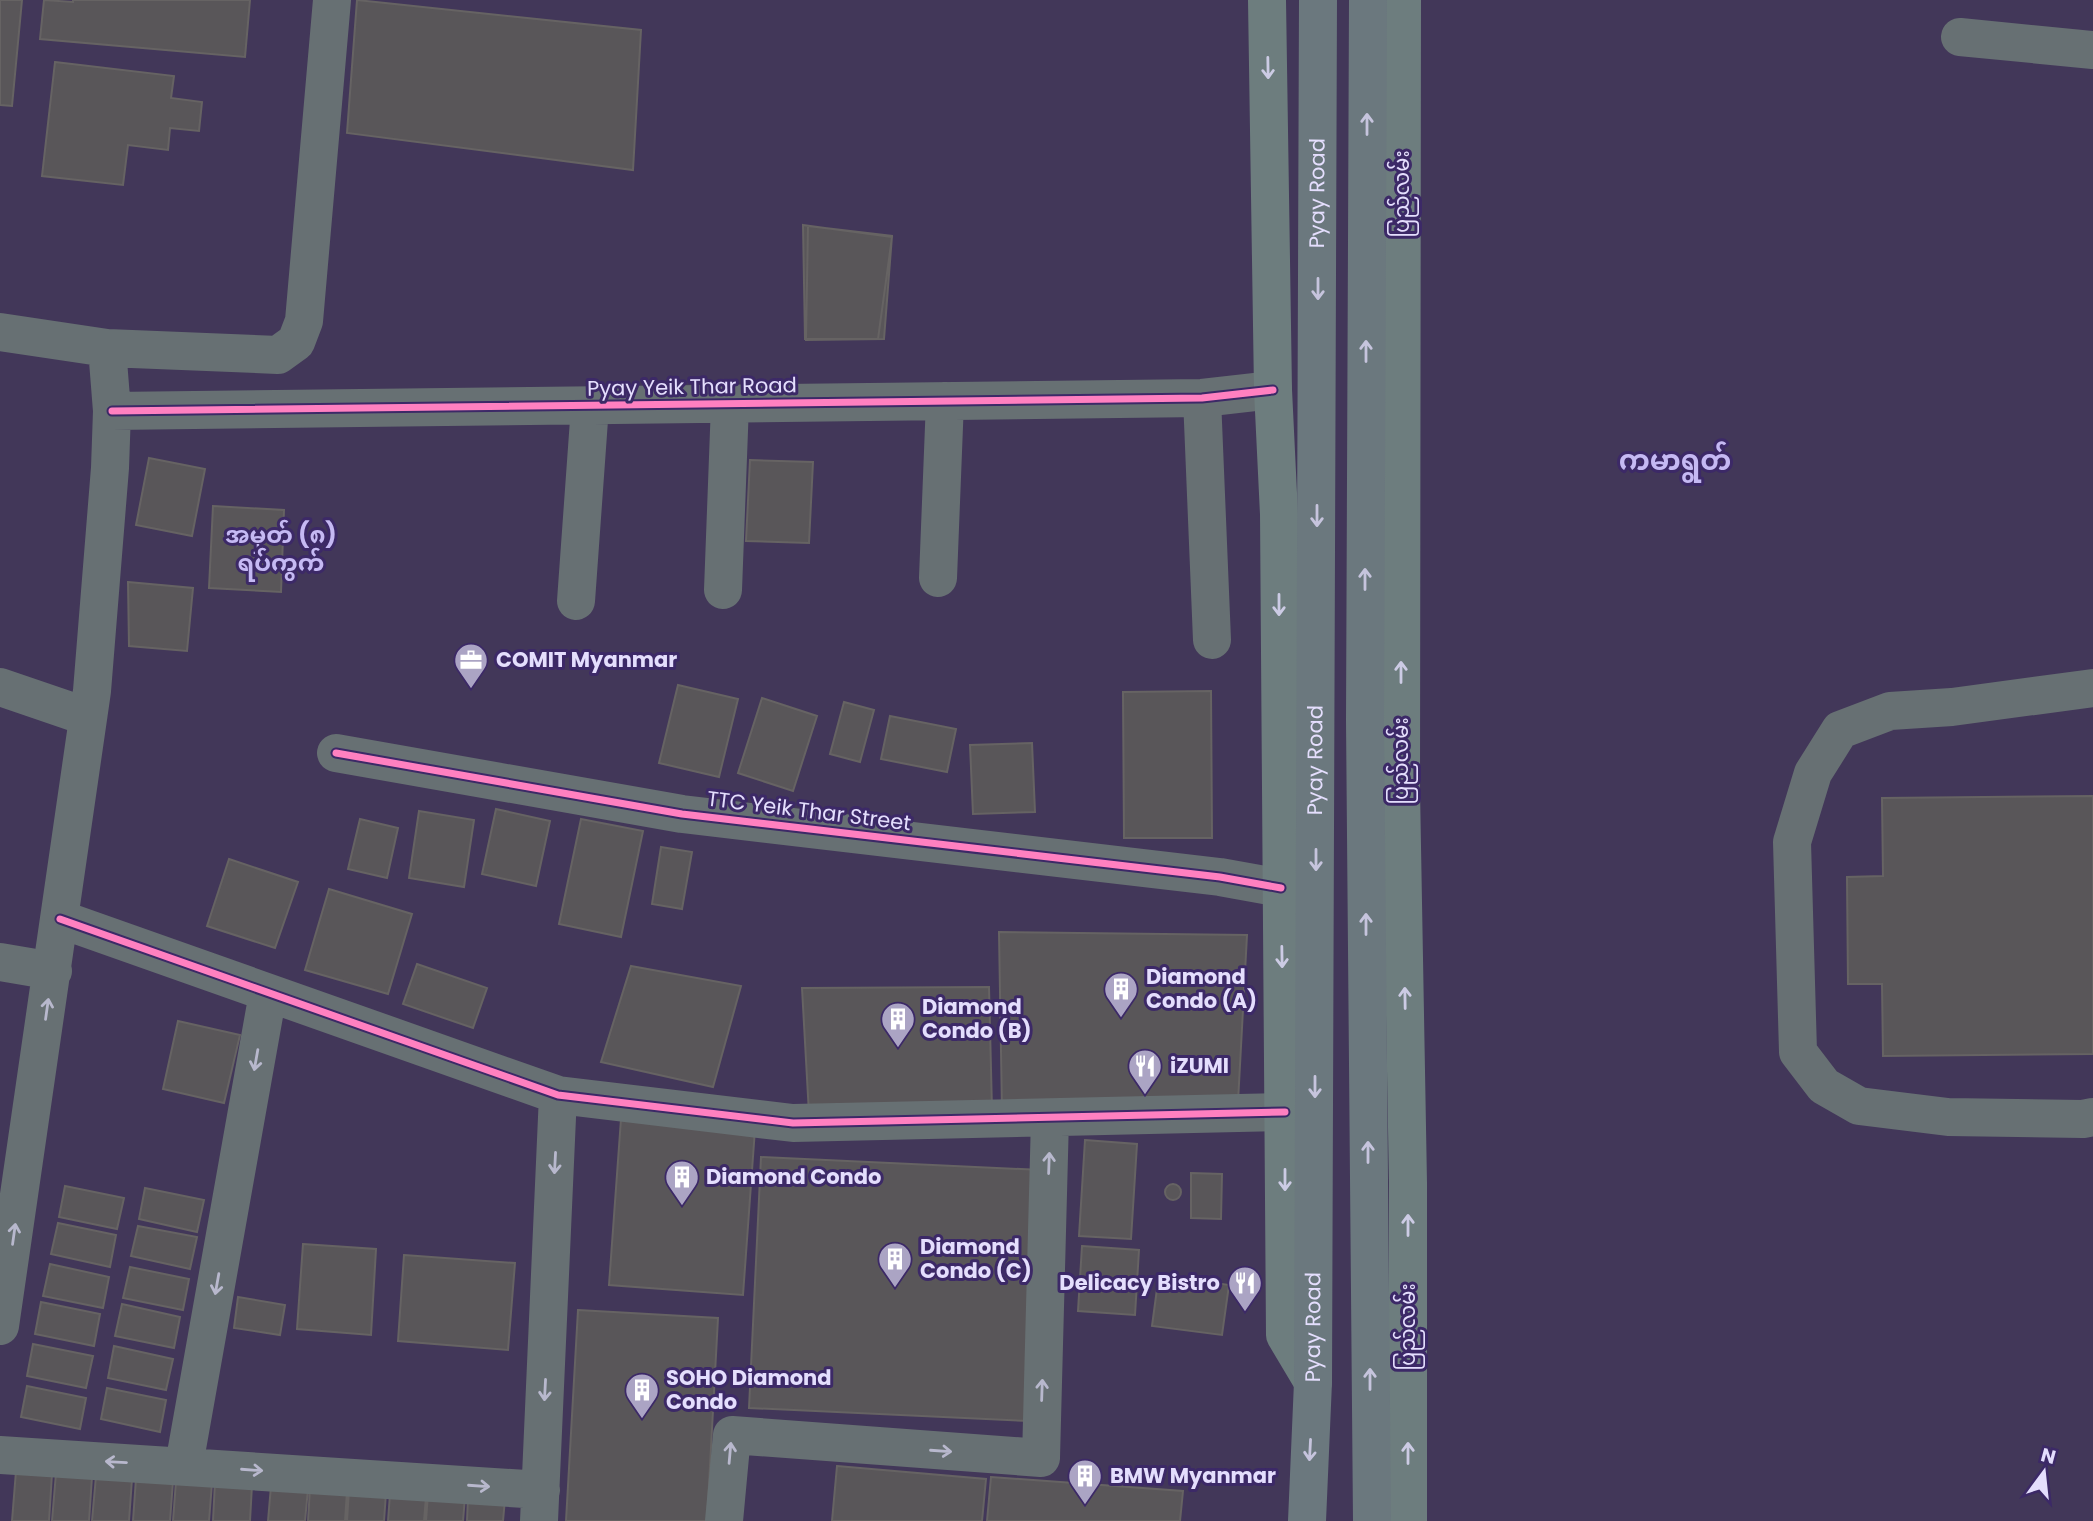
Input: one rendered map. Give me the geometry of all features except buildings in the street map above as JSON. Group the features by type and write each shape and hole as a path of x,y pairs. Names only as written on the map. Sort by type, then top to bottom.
{"highway":[{"name":"Pyay Road","path":"1307,1521 1313,1382 1318,0"},
{"name":"ပြည်လမ်း","path":"1368,0 1365,720 1372,1521"}],"main road":[{"path":"1267,0 1273,390 1279,514 1285,1335 1313,1382"},
{"name":"ပြည်လမ်း","path":"1402,0 1401,790 1408,1183 1408,1521"}],"street":[{"path":"0,332 107,348 278,355 296,342 304,321 332,0"},
{"path":"1960,37 2093,50"},
{"path":"0,1325 13,1156 53,971 88,717 110,467 112,411 107,348"},
{"name":"Pyay Yeik Thar Road","path":"112,411 1202,398 1273,390"},
{"path":"1202,398 1212,640"},
{"path":"938,578 944,401"},
{"path":"723,590 730,404"},
{"path":"576,601 590,406"},
{"path":"0,687 88,717"},
{"path":"2093,688 1952,707 1890,710 1840,730 1813,773 1792,842 1798,1052 1824,1086 1859,1106 1948,1117 2093,1117"},
{"name":"TTC Yeik Thar Street","path":"336,753 682,814 1220,877 1281,888"},
{"path":"60,919 558,1095 793,1123 1285,1112"},
{"path":"0,962 53,971"},
{"path":"184,1465 268,993"},
{"path":"0,1455 184,1465 540,1506 558,1095"},
{"path":"724,1521 732,1435 1041,1458 1050,1118"}],"cycle path":[{"path":"112,411 1202,398 1273,390"},
{"path":"336,753 682,814 1220,877 1281,888"},
{"path":"60,919 558,1095 793,1123 1285,1112"}],"place":[{"name":"COMIT Myanmar","path":"471,690"},
{"name":"Diamond Condo (A)","path":"1121,1019"},
{"name":"Diamond Condo (B)","path":"898,1049"},
{"name":"iZUMI","path":"1145,1096"},
{"name":"Diamond Condo","path":"682,1207"},
{"name":"Diamond Condo (C)","path":"895,1289"},
{"name":"Delicacy Bistro","path":"1245,1313"},
{"name":"SOHO Diamond Condo","path":"642,1420"},
{"name":"BMW Myanmar","path":"1085,1506"}],"district":[{"name":"ကမာရွတ်","path":"1675,460"},
{"name":"အမှတ် (၈) ရပ်ကွက်","path":"281,549"}]}
